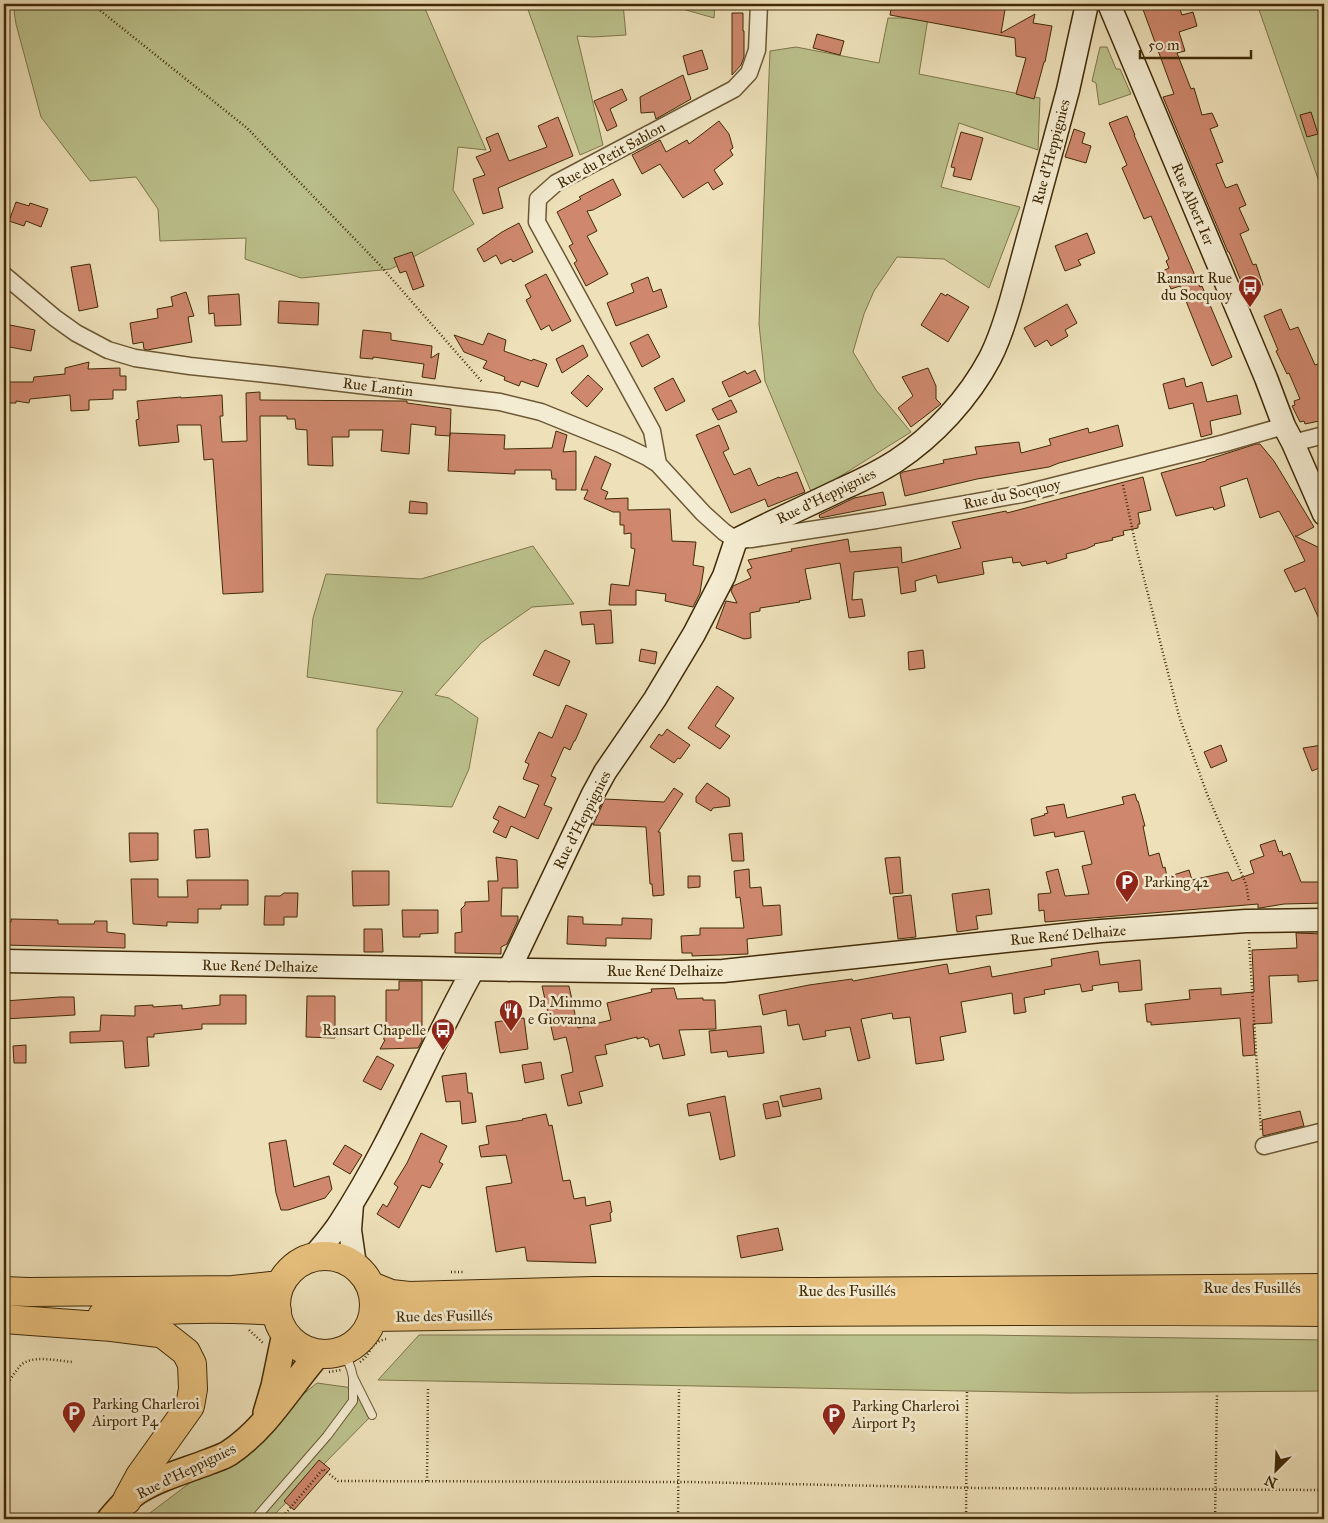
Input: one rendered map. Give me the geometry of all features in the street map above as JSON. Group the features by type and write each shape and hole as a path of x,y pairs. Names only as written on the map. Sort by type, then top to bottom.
{"highway":[{"path":"331,1256 348,1261 363,1276 374,1302 373,1317 369,1327 359,1341 331,1352 300,1346 281,1322 277,1297 280,1284 288,1272 301,1262 313,1257 331,1256"},
{"name":"Rue des Fusillés","path":"363,1276 392,1294 409,1296 594,1291 815,1292 1324,1288"},
{"path":"4,1291 232,1290 280,1284"},
{"path":"35,1321 88,1318 140,1311 244,1309 281,1322"},
{"name":"Rue des Fusillés","path":"373,1317 1108,1310 1324,1312"},
{"path":"4,1319 112,1327 159,1333 186,1352 192,1364 193,1374 190,1406 140,1476 119,1510"}],"main road":[{"name":"Rue d'Heppignies","path":"263,1423 274,1386 281,1322"},
{"name":"Rue d'Heppignies","path":"119,1510 137,1492 227,1454 248,1439 286,1396 304,1370 331,1352"}],"street":[{"name":"Rue du Petit Sablon","path":"658,464 652,431 537,222 538,199 556,183 734,89 749,73 757,50 759,4"},
{"name":"Rue d'Heppignies","path":"509,970 593,794 605,772 655,699 694,634 724,576 736,540 895,462 926,438 942,422 970,391 991,357 1005,321 1014,290 1068,90 1087,4"},
{"name":"Rue Albert Ier","path":"1109,4 1263,370 1288,434 1324,514"},
{"name":"Rue Lantin","path":"4,274 55,318 76,333 108,350 135,358 190,366 403,389 500,402 542,412 629,448 658,464 703,513 736,540"},
{"name":"Rue du Socquoy","path":"736,540 876,520 1022,494 1241,439 1288,434 1324,435"},
{"name":"Rue René Delhaize","path":"4,961 677,972 731,970 1092,932 1250,921 1324,920"},
{"path":"313,1257 341,1221 380,1156 473,970"},
{"path":"1264,1146 1324,1131"},
{"path":"353,1201 350,1230 363,1276"}],"lane":[{"path":"255,1519 327,1436 353,1401 351,1368 331,1352"},
{"path":"352,1377 372,1415"}],"path":[{"path":"92,4 247,128 378,263 500,402"},
{"path":"1119,469 1137,551 1172,691 1200,776 1246,884 1250,914 1248,936 1252,1004 1262,1146 1264,1146"},
{"path":"4,1389 21,1365 27,1362 39,1360 73,1362"},
{"path":"427,1481 428,1387"},
{"path":"678,1519 679,1389"},
{"path":"966,1519 967,1392"},
{"path":"1215,1519 1217,1394"},
{"path":"280,1519 323,1469 338,1481 1324,1490"},
{"path":"306,1483 309,1486"}],"green space":[{"path":"13,4 423,4 486,150 458,147 453,190 474,224 391,269 301,278 245,259 246,238 160,241 158,209 136,177 90,181 41,117 16,24"},
{"path":"526,4 623,4 626,35 577,36 603,145 580,155"},
{"path":"665,4 715,4 714,18"},
{"path":"1257,4 1324,4 1324,196"},
{"path":"888,18 928,18 919,74 1040,98 1038,150 959,123 941,187 1020,207 989,288 944,259 897,257 874,291 864,314 853,352 876,390 911,432 812,494 765,381 759,324 770,51 796,47 879,63"},
{"path":"1100,47 1107,47 1116,69 1120,69 1131,94 1099,105 1096,83 1092,81"},
{"path":"533,546 574,604 532,607 481,643 435,695 449,698 478,718 469,769 452,807 377,803 377,729 403,692 307,677 313,618 326,574 421,579"},
{"path":"419,1335 981,1335 1324,1340 1324,1391 1071,1393 378,1380"},
{"path":"317,1383 353,1388 372,1415 270,1519 142,1519 248,1439"}],"building":[{"path":"892,4 1006,4 1001,33 1035,14 1033,23 1052,26 1045,62 1034,99 1016,94 1026,58 1016,56 1015,38 890,15"},
{"path":"1141,4 1178,4 1182,15 1193,12 1197,26 1179,32 1185,51 1177,53 1191,89 1194,88 1202,115 1212,113 1218,126 1210,129 1223,162 1216,164 1226,188 1237,184 1246,205 1239,208 1249,230 1240,234 1253,265 1256,264 1263,285 1246,293 1163,97 1174,94"},
{"path":"732,13 743,13 744,57 741,65 732,75"},
{"path":"817,34 844,41 840,55 813,48"},
{"path":"702,50 708,69 688,75 683,56"},
{"path":"683,75 691,99 656,119 654,112 641,113 640,97"},
{"path":"622,89 627,100 610,109 617,126 607,131 594,101"},
{"path":"1311,112 1318,134 1307,137 1300,115"},
{"path":"1127,116 1232,357 1212,366 1180,286 1171,289 1163,271 1169,268 1166,261 1169,259 1151,216 1144,219 1122,168 1127,165 1109,123"},
{"path":"558,117 573,156 498,188 503,208 483,214 473,179 485,175 476,157 491,151 486,138 498,133 509,161 547,147 538,126"},
{"path":"719,121 729,134 733,148 730,150 733,155 714,170 723,184 713,190 708,182 683,198 660,164 642,174 632,155 660,140 666,152 687,140 689,144"},
{"path":"1074,129 1085,133 1082,143 1091,146 1086,163 1065,157"},
{"path":"961,132 983,138 971,180 953,176 955,168 951,167"},
{"path":"613,179 621,195 593,210 587,211 597,231 587,236 608,274 586,286 574,263 577,261 569,246 573,244 557,212 581,199 579,197"},
{"path":"16,202 29,206 30,203 48,209 41,227 26,221 24,226 9,221"},
{"path":"519,223 533,252 513,262 511,259 501,264 496,255 484,262 477,249"},
{"path":"1087,233 1095,253 1078,260 1081,265 1065,271 1055,246"},
{"path":"412,252 424,286 413,290 406,271 400,273 394,258"},
{"path":"90,264 98,307 79,311 71,267"},
{"path":"546,274 571,321 552,331 549,325 541,330 526,300 531,297 525,285"},
{"path":"648,277 653,292 661,289 667,307 616,326 607,303 634,292 631,284"},
{"path":"186,292 194,316 188,317 192,342 147,350 144,349 143,342 133,344 130,323 158,318 157,309 173,306 171,297"},
{"path":"941,293 946,296 947,294 969,307 948,342 921,325"},
{"path":"239,294 241,325 215,326 214,313 209,314 208,296"},
{"path":"279,301 319,303 318,325 278,323"},
{"path":"1067,304 1077,323 1065,330 1068,336 1051,346 1047,340 1035,347 1024,328"},
{"path":"1281,309 1290,330 1298,327 1315,365 1324,362 1324,420 1305,424 1304,421 1300,422 1292,406 1295,405 1294,401 1300,399 1289,373 1287,374 1276,351 1278,350 1264,316"},
{"path":"5,324 35,330 31,351 4,346"},
{"path":"363,330 391,333 391,340 432,346 431,358 439,353 435,379 422,377 424,364 373,357 373,359 360,358"},
{"path":"488,333 506,340 504,351 547,364 538,387 521,381 519,386 504,380 505,377 483,368 487,361 464,352 454,335 483,345"},
{"path":"648,334 660,357 642,367 630,343"},
{"path":"583,345 588,356 562,373 556,359"},
{"path":"89,362 88,369 120,368 120,376 126,376 126,390 113,390 113,399 89,400 89,410 71,411 70,395 30,399 29,403 16,401 16,403 5,403 4,382 33,382 34,377 65,374 65,368"},
{"path":"928,368 936,386 936,399 941,404 911,427 898,408 913,396 902,377"},
{"path":"755,370 761,382 729,397 722,382 745,371 747,374"},
{"path":"588,375 603,389 587,407 571,393"},
{"path":"673,378 685,401 666,411 654,388"},
{"path":"1184,378 1186,387 1202,382 1207,402 1237,395 1241,414 1210,421 1212,434 1201,437 1193,403 1169,409 1163,384"},
{"path":"260,392 260,400 407,401 407,403 451,409 450,436 435,435 436,427 411,424 409,454 381,451 383,430 349,430 349,437 332,437 333,466 308,465 307,430 296,429 295,419 287,419 287,416 260,416 263,592 223,594 213,459 204,460 201,425 177,425 179,442 139,446 136,420 139,419 137,401 222,395 223,416 220,416 222,442 247,441 246,393"},
{"path":"731,400 737,412 718,420 712,409"},
{"path":"719,425 729,449 723,452 734,475 750,468 758,486 797,472 805,492 768,507 765,499 731,513 696,435"},
{"path":"1118,425 1123,446 1049,467 977,479 905,496 900,474 944,463 943,460 977,454 975,447 1019,442 1021,453 1051,445 1049,439 1088,428 1089,433"},
{"path":"556,431 567,435 563,452 576,451 576,490 556,490 556,479 552,479 551,470 515,470 515,474 448,471 450,433 505,435 504,449 552,448"},
{"path":"1260,444 1274,461 1314,527 1295,536 1324,550 1324,630 1305,588 1295,592 1284,570 1305,561 1293,536 1279,511 1260,518 1247,478 1220,487 1225,506 1214,510 1213,507 1176,516 1161,473 1206,461"},
{"path":"595,456 611,464 601,489 608,492 605,499 628,498 628,510 670,509 672,541 696,542 693,565 704,567 700,593 693,607 665,601 666,594 636,590 636,605 609,605 611,584 629,586 635,549 631,548 631,533 624,534 624,525 620,525 620,512 613,512 584,499 588,490 581,490"},
{"path":"1143,477 1151,510 1138,513 1140,524 1138,524 1138,528 1123,531 1124,535 1112,538 1113,540 1094,544 1086,549 1066,554 1067,558 1047,564 1046,561 1022,566 1020,562 1013,563 1012,557 982,562 984,574 938,583 936,575 915,581 916,591 901,594 898,567 854,572 852,600 862,599 865,616 849,618 840,563 805,569 811,599 760,608 760,611 750,613 751,638 744,639 716,628 726,601 737,603 731,591 733,586 751,578 747,570 752,568 748,560 792,551 791,549 848,539 850,552 901,547 902,563 961,548 952,522 1006,511 1007,513"},
{"path":"883,492 886,505 820,518 819,515 854,498"},
{"path":"410,501 427,503 427,514 409,513"},
{"path":"611,610 613,643 596,644 594,624 582,625 580,612"},
{"path":"641,649 657,652 655,664 639,661"},
{"path":"545,650 570,661 559,686 533,675"},
{"path":"923,650 925,668 909,670 908,652"},
{"path":"717,686 734,698 715,726 730,736 720,749 688,728"},
{"path":"566,705 587,714 570,750 564,747 551,776 556,778 544,805 552,808 538,839 511,826 506,838 493,832 499,821 493,818 499,806 525,818 539,785 523,779 529,764 525,762 539,732 552,738"},
{"path":"667,729 690,745 680,759 678,758 674,763 650,747 659,734 662,736"},
{"path":"1221,745 1227,761 1211,768 1204,752"},
{"path":"1322,745 1324,766 1312,771 1303,748"},
{"path":"707,783 729,798 730,806 713,808 711,811 696,802 696,797"},
{"path":"674,788 683,794 658,832 660,832 664,895 653,896 652,884 650,884 646,827 593,825 605,799 664,802"},
{"path":"1135,794 1145,826 1143,826 1149,856 1159,853 1167,877 1189,870 1192,880 1228,872 1232,881 1254,873 1250,861 1264,856 1260,845 1275,840 1279,852 1282,851 1283,856 1290,853 1301,882 1324,882 1324,903 1284,904 1260,908 1258,908 1258,904 1045,922 1044,910 1039,911 1038,894 1051,893 1046,872 1058,869 1065,896 1089,894 1082,866 1092,864 1084,831 1055,837 1054,832 1034,836 1031,819 1048,813 1046,807 1064,804 1067,818 1124,804 1122,797"},
{"path":"208,829 210,857 196,858 194,830"},
{"path":"129,833 158,833 158,860 130,862"},
{"path":"742,833 744,861 732,861 729,834"},
{"path":"496,857 517,860 518,888 502,888 501,916 518,916 518,920 507,944 501,947 501,954 455,953 455,933 462,932 461,909 465,902 489,901 488,881 498,881"},
{"path":"900,857 903,893 890,894 885,858"},
{"path":"749,869 750,888 761,887 763,906 780,905 782,935 747,939 748,954 692,956 692,953 682,953 681,936 700,935 700,928 744,928 740,897 736,898 734,871"},
{"path":"352,871 389,871 389,905 353,906"},
{"path":"688,876 700,876 700,887 688,888"},
{"path":"131,879 158,879 158,897 188,897 187,880 248,880 248,905 221,905 221,909 198,909 198,923 167,922 167,926 133,924"},
{"path":"989,889 992,914 976,916 978,929 957,932 952,894"},
{"path":"284,893 298,893 297,917 284,917 284,925 264,925 265,896 280,896"},
{"path":"911,895 916,937 898,939 893,897"},
{"path":"402,910 438,910 438,933 420,934 420,937 403,937"},
{"path":"568,916 583,917 583,924 622,925 622,918 652,919 651,939 606,938 606,946 567,944"},
{"path":"11,919 58,920 58,924 94,924 95,921 107,921 107,932 125,934 125,948 4,945 4,922 11,922"},
{"path":"364,929 382,929 383,952 364,952"},
{"path":"1296,933 1324,934 1324,980 1298,982 1298,975 1269,976 1272,1023 1253,1024 1255,1055 1243,1056 1240,1018 1151,1025 1151,1022 1147,1022 1145,1004 1190,999 1189,990 1221,988 1221,995 1254,992 1252,950 1297,948"},
{"path":"1098,951 1100,965 1140,960 1142,990 1119,992 1118,982 1092,986 1093,990 1082,992 1080,984 1044,990 1045,994 1024,998 1026,1012 1014,1014 1012,993 961,1002 966,1032 940,1037 944,1060 916,1064 910,1017 893,1019 892,1013 861,1019 870,1058 858,1061 850,1027 825,1031 826,1036 803,1040 799,1024 788,1026 786,1010 763,1015 759,995 809,985 852,979 853,981 947,964 949,974 990,966 992,977 1052,966 1051,959"},
{"path":"399,981 422,981 422,1041 418,1048 380,1049 385,1040 383,1023 386,1023 386,990 399,990"},
{"path":"542,986 569,986 578,1028 611,1020 607,1003 652,992 651,989 674,988 677,999 703,998 703,1000 715,1000 716,1029 679,1030 685,1055 663,1059 659,1044 650,1047 648,1039 644,1037 605,1045 607,1054 595,1056 603,1086 579,1092 582,1103 568,1106 561,1075 573,1072 570,1054 566,1037 554,1040"},
{"path":"220,995 246,995 246,1024 202,1024 202,1029 154,1034 154,1037 147,1037 149,1066 125,1068 123,1041 70,1043 70,1032 100,1031 101,1015 135,1016 135,1006 182,1005 182,1009 220,1005"},
{"path":"307,996 335,996 335,1038 306,1037"},
{"path":"74,997 75,1015 4,1019 4,1001"},
{"name":"Da Mimmo e Giovanna","path":"524,1018 528,1049 500,1053 495,1022"},
{"path":"761,1026 764,1053 728,1057 727,1051 711,1053 709,1031"},
{"path":"26,1045 26,1063 14,1063 13,1046"},
{"path":"377,1056 394,1065 381,1090 363,1081"},
{"path":"541,1062 544,1079 525,1083 522,1065"},
{"path":"466,1073 468,1093 472,1093 476,1122 462,1124 460,1101 446,1102 442,1076"},
{"path":"820,1088 822,1099 783,1107 780,1096"},
{"path":"725,1096 735,1156 720,1160 710,1112 689,1116 687,1104"},
{"path":"778,1101 781,1116 766,1119 763,1104"},
{"path":"1300,1111 1304,1126 1263,1136 1262,1120"},
{"path":"546,1114 549,1126 552,1125 563,1181 570,1180 574,1199 585,1197 586,1206 610,1201 611,1221 590,1225 596,1263 527,1261 525,1247 496,1252 486,1187 512,1183 506,1155 481,1157 479,1146 489,1144 486,1126"},
{"path":"421,1133 447,1146 439,1162 443,1164 430,1188 422,1185 399,1228 377,1214 383,1204 387,1207 398,1187 394,1184 407,1163"},
{"path":"286,1140 294,1187 329,1176 332,1189 325,1198 288,1210 281,1210 276,1193 269,1143"},
{"path":"345,1145 362,1155 350,1174 333,1164"},
{"path":"778,1228 783,1250 741,1258 737,1236"},
{"path":"319,1460 330,1469 294,1510 284,1501"}],"place":[{"name":"Ransart Rue du Socquoy","path":"1250,308"},
{"name":"Parking 42","path":"1127,903"},
{"name":"Da Mimmo e Giovanna","path":"511,1032"},
{"name":"Ransart Chapelle","path":"443,1051"},
{"name":"Parking Charleroi Airport P4","path":"74,1434"},
{"name":"Parking Charleroi Airport P3","path":"834,1436"}]}
